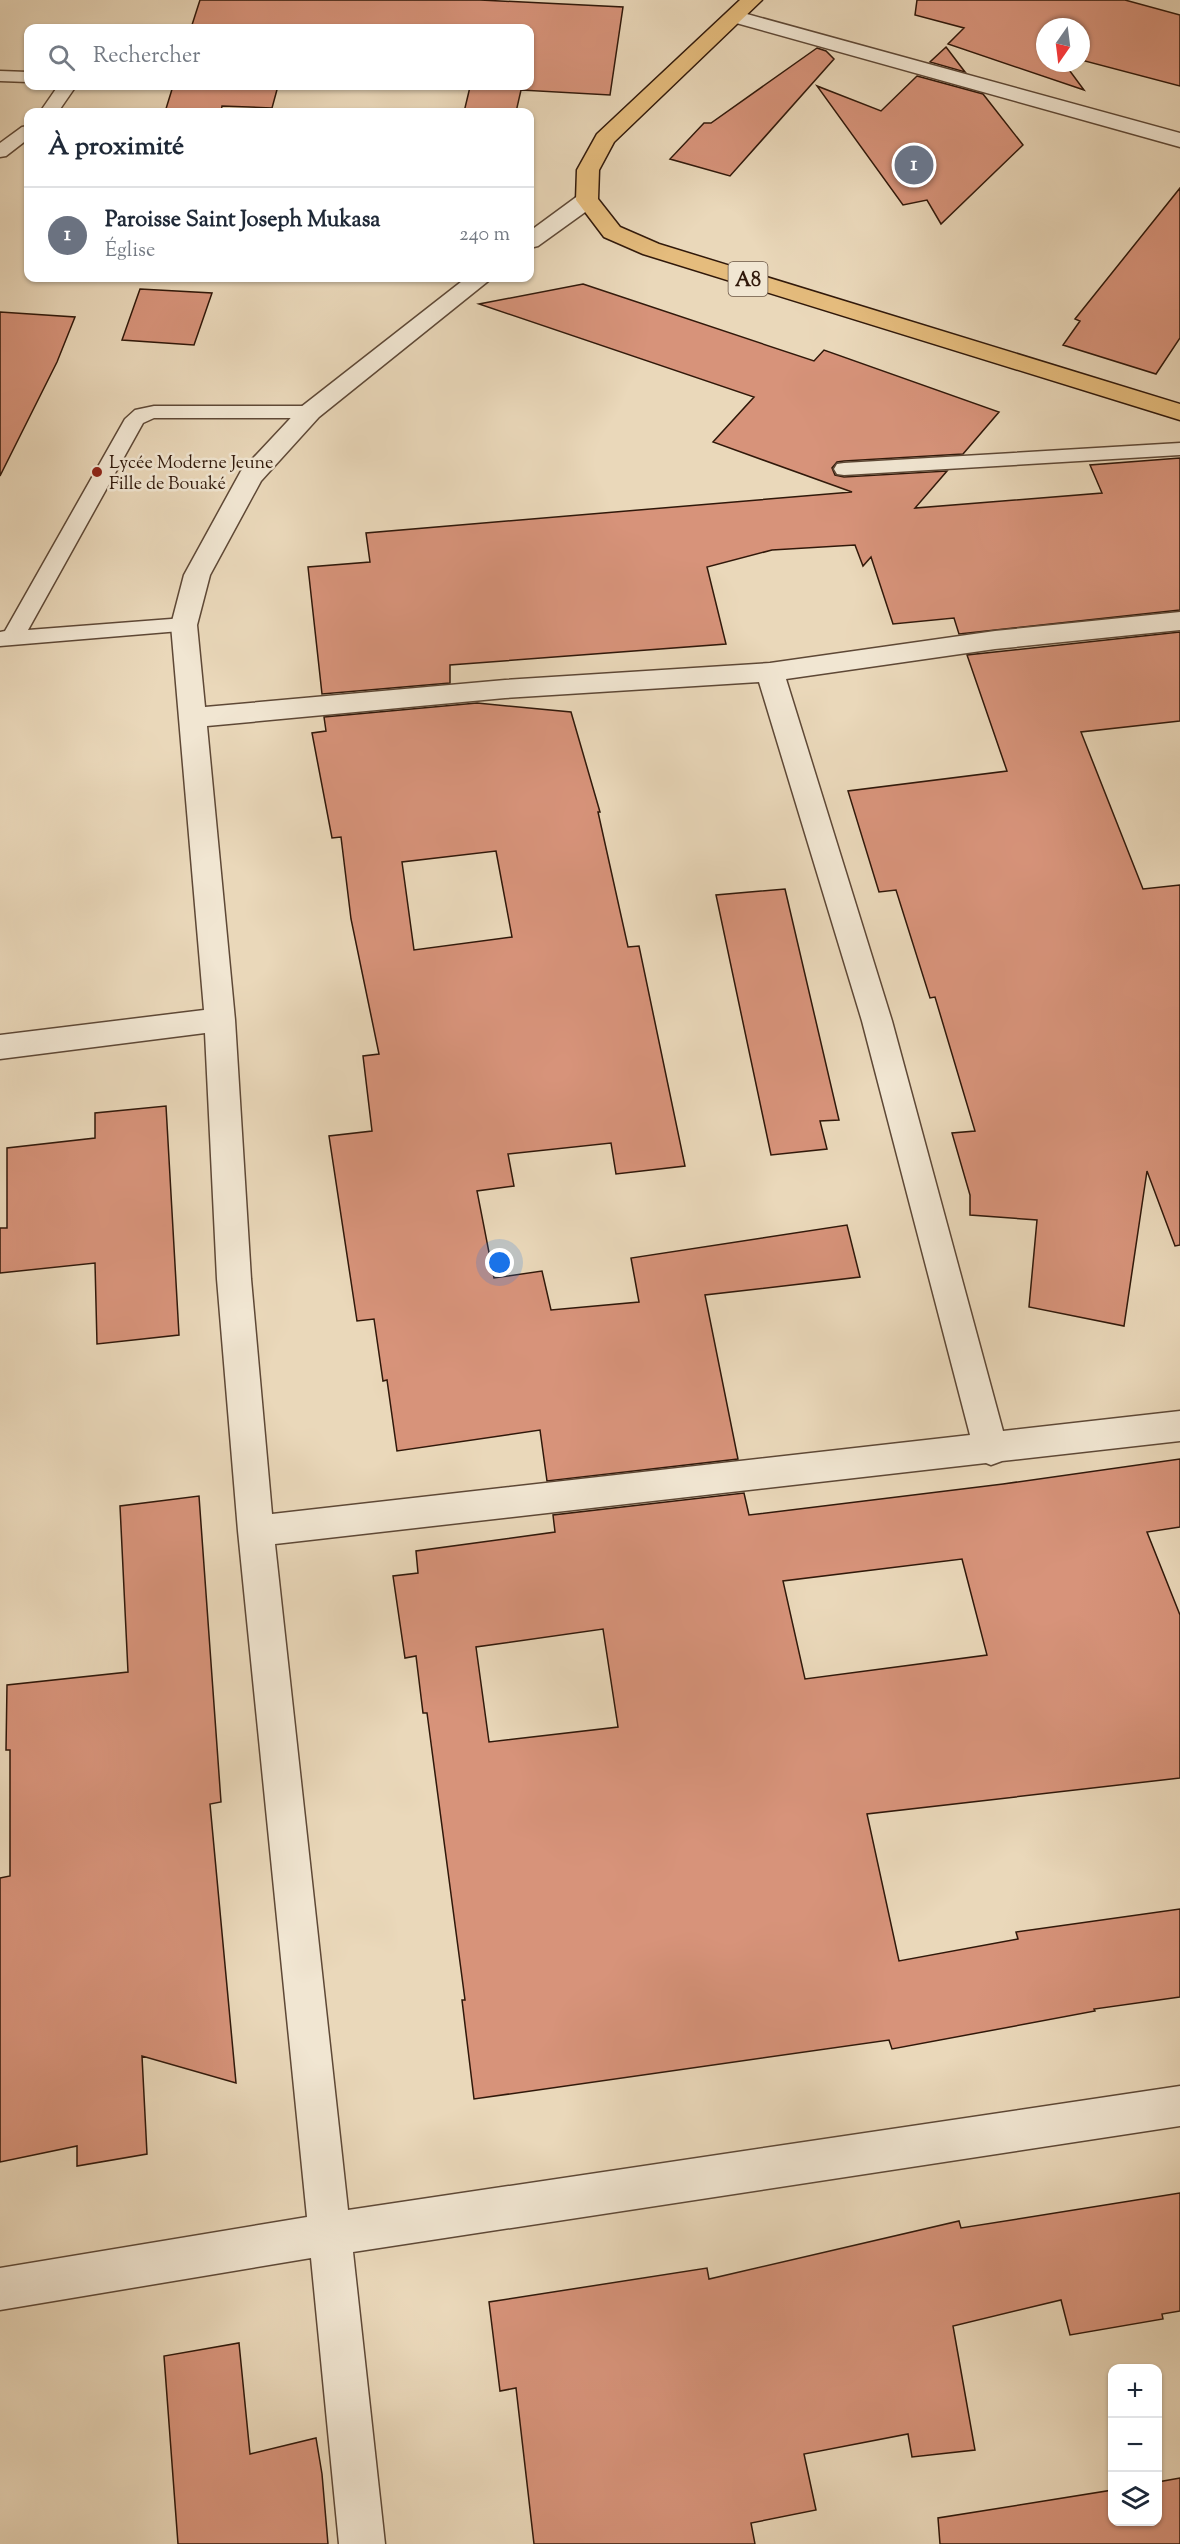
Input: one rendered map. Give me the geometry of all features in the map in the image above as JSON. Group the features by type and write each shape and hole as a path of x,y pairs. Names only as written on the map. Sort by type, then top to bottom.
{"main road":[{"path":"587,200 588,170 605,139 752,0"},
{"name":"A8","path":"587,200 612,232 651,249 1180,412"}],"street":[{"path":"736,17 1180,140"},
{"path":"534,238 587,200"},
{"path":"362,2544 256,1531 234,1280 220,1020 184,625 198,575 250,477 310,412 475,282"},
{"path":"193,717 505,689 770,672 995,639 1180,621"},
{"path":"770,672 877,1021 991,1450"},
{"path":"0,1047 220,1020"},
{"path":"256,1531 991,1450 1180,1426"},
{"path":"0,2289 329,2234 1180,2106"}],"lane":[{"path":"0,75 24,77"},
{"path":"52,108 64,90"},
{"path":"0,152 24,134"},
{"path":"6,639 135,419 142,414 154,412 310,412"},
{"path":"844,469 1180,449"},
{"path":"6,639 184,625"}],"building":[{"path":"200,0 480,0 623,7 610,95 521,90 534,90 534,24 192,24"},
{"path":"917,0 1125,0 1180,15 1180,86 1090,62 1090,18 1036,18 1036,72 1071,72 1084,90 948,44 964,28 915,15"},
{"path":"946,47 965,72 930,62"},
{"path":"817,48 826,51 834,59 730,176 670,159 704,123 711,123"},
{"path":"917,76 983,94 1023,145 941,224 927,200 903,205 817,86 881,111"},
{"path":"172,90 277,90 272,108 222,106 222,108 166,108"},
{"path":"469,90 521,90 517,108 465,108"},
{"path":"1180,188 1180,338 1156,374 1063,345 1080,321 1075,319"},
{"path":"583,284 814,361 824,350 999,412 963,454 844,461 837,462 832,468 835,475 844,477 947,471 915,508 1102,493 1090,465 1180,458 1180,610 959,634 954,618 893,624 871,557 863,566 855,545 772,550 707,567 726,644 450,665 450,683 322,694 308,567 370,562 366,533 852,492 713,442 754,397 479,304"},
{"path":"140,289 212,293 194,345 122,340"},
{"path":"0,312 75,317 57,362 0,476"},
{"path":"1180,632 1180,721 1081,732 1143,889 1180,885 1180,1245 1175,1246 1147,1171 1124,1326 1029,1307 1037,1220 970,1215 970,1195 952,1133 975,1131 935,997 930,998 896,890 879,892 848,791 1007,771 967,655"},
{"path":"477,703 571,712 600,812 598,812 628,947 639,946 685,1166 616,1174 611,1143 508,1154 514,1186 477,1191 494,1278 542,1271 551,1310 639,1302 631,1258 847,1225 860,1277 705,1295 738,1459 547,1481 540,1430 397,1451 387,1380 383,1381 374,1319 357,1321 329,1136 372,1131 363,1056 379,1054 351,919 341,837 332,838 312,733 326,731 324,717","holes":["496,851 512,937 414,950 402,862"]},
{"path":"785,889 839,1120 820,1121 827,1149 771,1155 716,895"},
{"path":"166,1106 179,1335 97,1344 95,1263 0,1273 0,1228 7,1228 7,1148 95,1138 95,1113"},
{"path":"1180,1459 1180,1527 1147,1532 1180,1615 1180,1778 867,1814 899,1961 1018,1939 1016,1932 1180,1909 1180,1997 1094,2009 1095,2011 892,2049 889,2040 474,2099 462,2000 465,2000 427,1713 423,1713 416,1656 405,1658 393,1576 418,1573 416,1551 555,1532 553,1515 744,1493 749,1515 1003,1484","holes":["962,1559 987,1655 805,1679 783,1581","603,1629 618,1727 489,1742 476,1647"]},
{"path":"199,1496 221,1802 210,1804 236,2083 142,2056 147,2154 77,2166 77,2146 0,2162 0,1878 10,1876 10,1750 6,1750 7,1685 128,1672 120,1506"},
{"path":"1180,2193 1180,2311 1162,2314 1163,2319 1070,2335 1061,2300 953,2326 975,2450 912,2457 908,2434 804,2454 816,2510 751,2523 755,2544 534,2544 516,2388 500,2391 489,2302 707,2268 709,2279 959,2221 961,2228"},
{"path":"239,2343 250,2454 316,2438 322,2474 328,2544 178,2544 164,2356"},
{"path":"1180,2478 1180,2544 940,2544 938,2518 1108,2491 1108,2526 1162,2526 1162,2481"}],"place":[{"name":"Paroisse Saint Joseph Mukasa","path":"914,165"},
{"name":"Lycée Moderne Jeune Fille de Bouaké","path":"97,472"}]}
